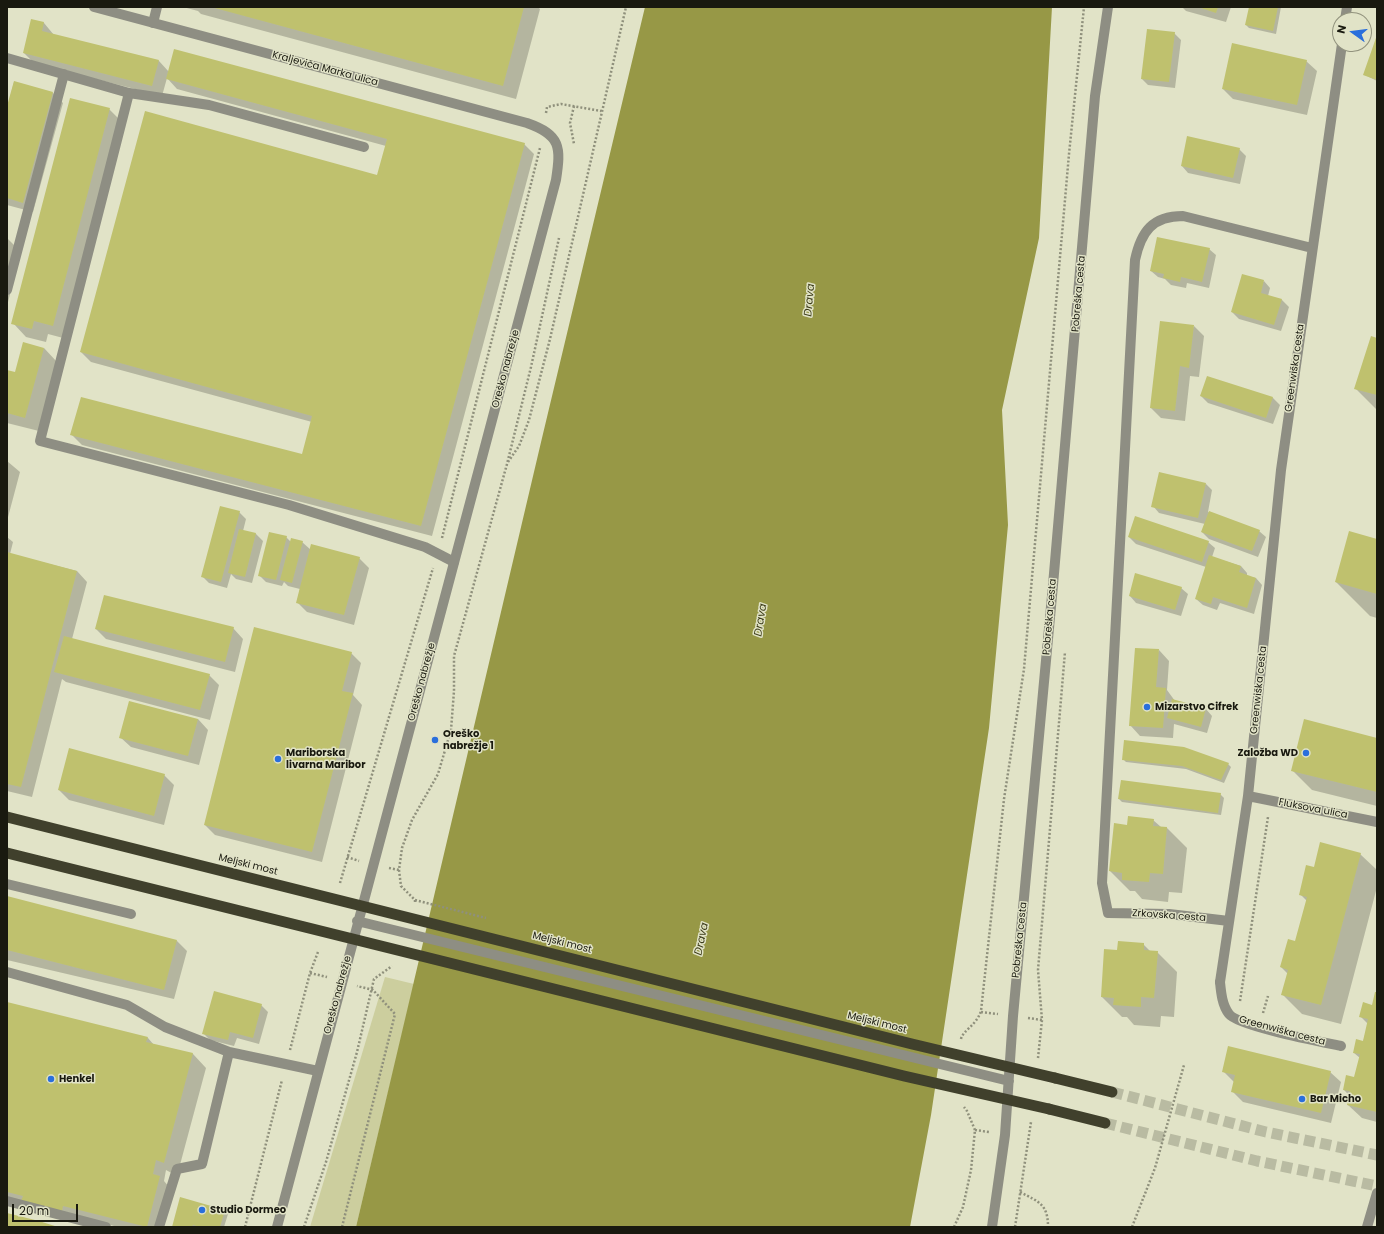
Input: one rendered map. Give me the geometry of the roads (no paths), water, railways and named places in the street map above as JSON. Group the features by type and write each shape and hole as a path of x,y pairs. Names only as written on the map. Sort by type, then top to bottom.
{"highway":[{"name":"Meljski most","path":"7,817 912,1044 1112,1092"},
{"path":"7,853 904,1076 1105,1123"}],"street":[{"name":"Kraljeviča Marka ulica","path":"94,7 543,129 553,138"},
{"path":"153,23 157,7"},
{"name":"Pobreška cesta","path":"992,1227 1005,1135 1013,1016 1051,609 1095,96 1108,7"},
{"name":"Greenwiška cesta","path":"1341,52 1281,470 1248,796 1220,982 1225,1008 1230,1015 1237,1020 1342,1046"},
{"path":"7,58 129,93 209,105 364,147"},
{"path":"7,290 64,74"},
{"path":"129,93 40,441 289,505 425,548 454,562"},
{"name":"Oreško nabrežje","path":"277,1227 357,921 556,180 559,149 553,138"},
{"name":"Zrkovska cesta","path":"1229,921 1169,914 1108,913 1102,882 1135,260 1139,244 1146,230 1158,220 1169,216 1183,216 1312,248"},
{"name":"Fluksova ulica","path":"1248,796 1377,822"},
{"path":"7,884 131,914"},
{"path":"357,921 1009,1081"},
{"path":"7,972 127,1005 165,1027 229,1052 318,1071"},
{"path":"159,1227 177,1169 202,1164 229,1052"},
{"path":"1367,1227 1377,1193"},
{"path":"7,1201 106,1227"}],"water":[{"name":"Drava","path":"645,7 1052,7 1039,238 1002,410 1008,525 989,728 931,1115 910,1227 356,1227 542,438"}],"tunnel":[{"path":"1112,1092 1266,1132 1377,1155"},
{"path":"1105,1123 1257,1161 1377,1186"}],"place":[{"name":"Mizarstvo Cifrek","path":"1147,707"},
{"name":"Oreško nabrežje 1","path":"435,740"},
{"name":"Založba WD","path":"1306,753"},
{"name":"Mariborska livarna Maribor","path":"278,759"},
{"name":"Henkel","path":"51,1079"},
{"name":"Bar Micho","path":"1302,1099"},
{"name":"Studio Dormeo","path":"202,1210"}]}
